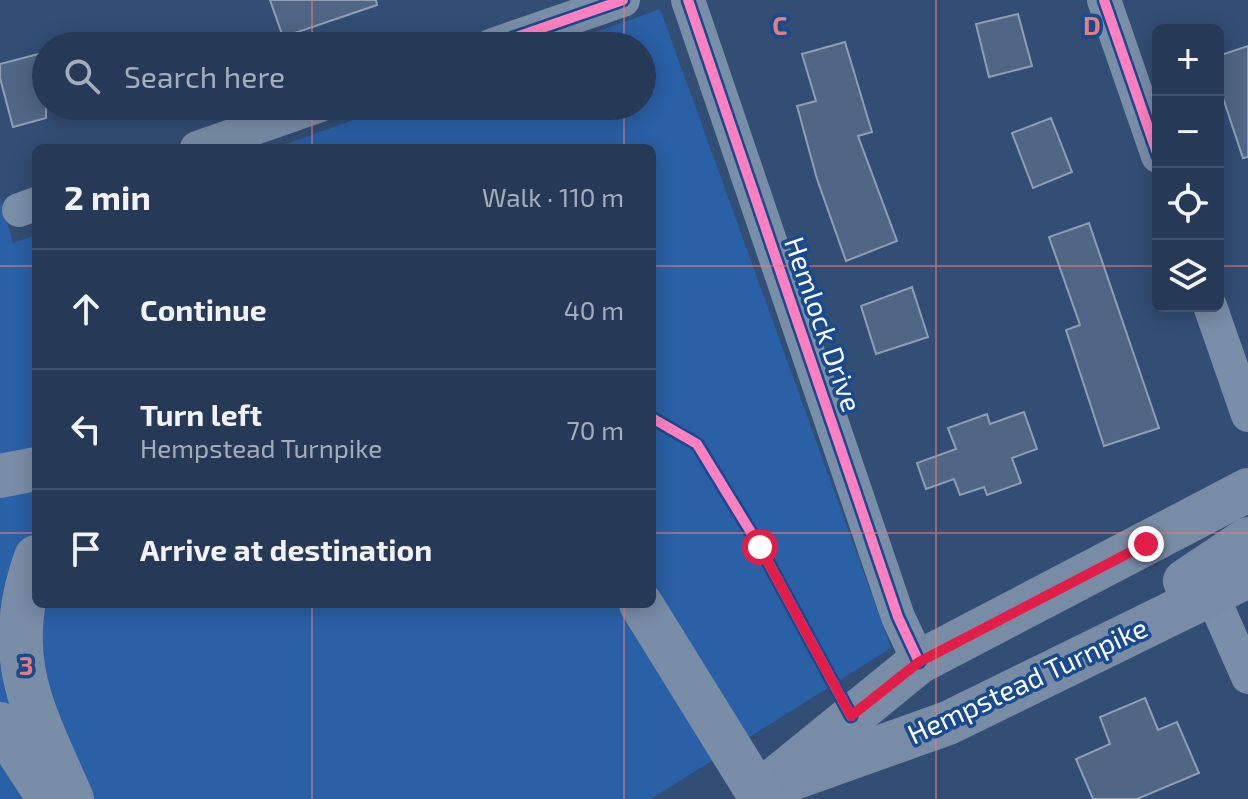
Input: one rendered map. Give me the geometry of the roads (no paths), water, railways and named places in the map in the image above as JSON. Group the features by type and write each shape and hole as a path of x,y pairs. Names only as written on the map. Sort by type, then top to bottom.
{"highway":[{"path":"0,476 32,470"},
{"path":"32,567 19,624 21,669 35,719 72,799"},
{"path":"643,608 756,797"},
{"path":"0,724 49,799"},
{"path":"0,774 23,799"}],"main road":[{"name":"Hempstead Turnpike","path":"756,797 919,662 1248,490"},
{"path":"1039,676 1248,539"},
{"name":"Hempstead Turnpike","path":"756,797 948,723 1230,584"}],"street":[{"path":"530,32 623,0"},
{"name":"Hemlock Drive","path":"688,0 898,617 919,662"},
{"path":"1104,0 1152,139"},
{"path":"209,144 278,120"},
{"path":"1212,312 1248,415"},
{"path":"1230,584 1248,677"}]}
